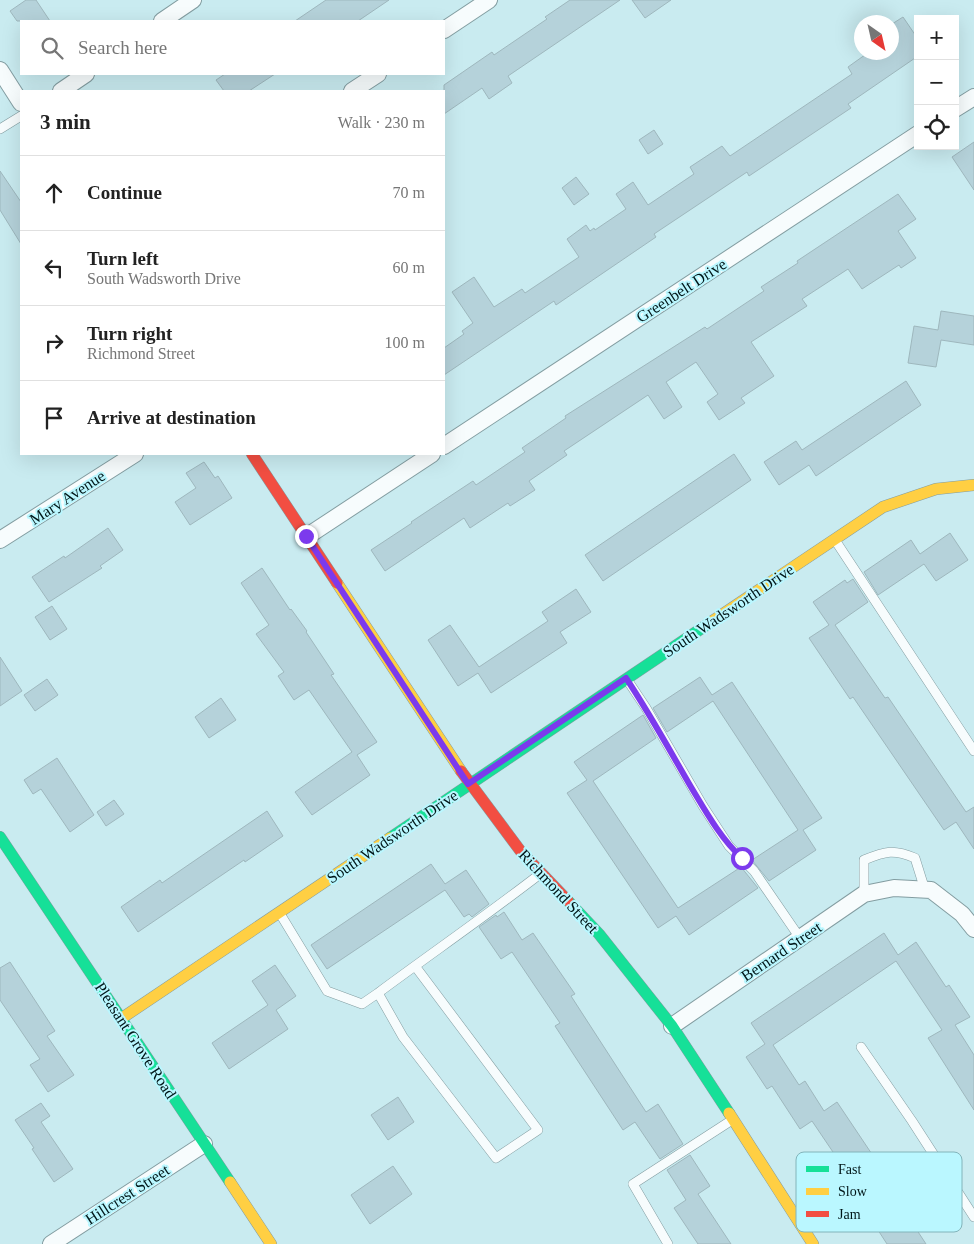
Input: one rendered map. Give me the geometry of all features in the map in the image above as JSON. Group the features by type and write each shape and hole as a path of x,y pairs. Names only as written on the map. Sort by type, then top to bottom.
{"street":[{"path":"163,20 193,0"},
{"path":"445,29 489,0"},
{"path":"0,70 20,101"},
{"path":"62,90 85,75"},
{"path":"354,90 376,75"},
{"path":"959,106 974,97"},
{"name":"Greenbelt Drive","path":"445,445 914,137"},
{"name":"Mary Avenue","path":"0,540 133,455"},
{"name":"Richmond Street","path":"253,455 468,784 522,853 600,934 672,1026 796,1219"},
{"path":"306,536 430,455"},
{"name":"South Wadsworth Drive","path":"122,1018 883,507 936,489 974,485"},
{"name":"Pleasant Grove Road","path":"0,837 272,1244"},
{"name":"Bernard Street","path":"672,1026 864,894 894,888 925,890"},
{"path":"925,890 931,890 973,921"},
{"name":"Hillcrest Street","path":"50,1244 204,1144"},
{"name":"Richmond Street","path":"804,1232 812,1244"}],"lane":[{"path":"0,129 20,117"},
{"path":"834,539 974,751"},
{"path":"626,678 729,846 754,871 800,938"},
{"path":"864,894 864,860 878,854 899,851 916,858 925,890"},
{"path":"279,912 327,991 362,1004 541,874"},
{"path":"378,993 403,1037 496,1158 538,1130 415,966"},
{"path":"861,1047 932,1152"},
{"path":"668,1244 633,1184 732,1120"},
{"path":"962,1198 974,1217"}],"building":[{"path":"26,0 36,0 49,20 17,21 10,11"},
{"path":"326,0 389,0 359,20 296,20"},
{"path":"570,0 620,0 508,76 512,83 489,99 482,88 445,113 444,85 492,52 494,55 547,19 545,17"},
{"path":"632,0 671,0 645,18"},
{"path":"903,17 914,33 914,59 848,104 851,108 749,176 747,172 654,234 656,237 556,305 554,301 445,374 445,347 464,334 462,331 473,323 452,292 474,277 494,307 522,289 525,293 579,257 567,239 586,225 590,231 594,228 595,230 626,209 616,194 633,182 648,205 694,174 690,167 722,146 730,156 852,74 848,67 858,60 899,60 899,20"},
{"path":"224,75 273,75 251,90 223,90 216,80"},
{"path":"654,130 663,144 648,154 639,140"},
{"path":"974,142 974,190 952,157"},
{"path":"0,171 20,201 20,242 0,210"},
{"path":"576,177 589,194 574,205 562,188"},
{"path":"898,194 916,219 898,231 916,258 901,268 899,265 862,289 848,269 802,299 807,306 751,342 774,376 741,398 745,403 719,420 707,402 718,394 696,362 666,382 682,407 664,419 648,395 564,451 567,455 529,481 535,490 510,506 508,503 470,528 464,518 385,571 371,550 473,481 476,485 525,452 522,448 566,418 565,416 705,327 707,329 764,291 761,287"},
{"path":"941,311 974,316 974,345 941,340 936,367 908,363 914,326 938,330"},
{"path":"906,381 921,405 816,476 809,465 779,485 764,462 796,441 802,450"},
{"path":"734,454 751,480 603,581 585,555"},
{"path":"204,462 215,478 218,476 232,498 190,525 175,502 196,488 186,473"},
{"path":"108,528 123,550 100,566 102,568 49,602 32,577 64,556 65,558"},
{"path":"950,533 968,560 936,581 924,564 878,595 864,572 911,540 920,554"},
{"path":"262,568 290,610 307,631 334,674 331,675 377,742 357,755 370,775 312,815 295,792 352,752 309,690 294,700 278,676 284,672 256,634 269,625 241,583"},
{"path":"853,579 868,602 835,625 885,698 888,697 966,812 974,807 974,849 956,822 944,830 853,697 850,699 809,638 829,625 813,602 845,580 847,583"},
{"path":"576,589 591,612 560,632 567,643 491,693 478,673 458,686 428,640 450,625 479,667 548,621 542,612"},
{"path":"52,606 67,629 50,640 35,617"},
{"path":"0,657 22,691 0,706"},
{"path":"700,677 712,695 732,682 822,818 803,830 816,850 769,881 752,860 798,830 713,701 667,732 653,708"},
{"path":"47,679 58,695 35,711 24,695"},
{"path":"221,698 236,720 209,738 195,717"},
{"path":"643,715 656,738 593,781 678,908 741,867 758,888 689,935 676,916 658,928 567,793 587,780 574,762"},
{"path":"57,758 94,815 70,832 41,789 33,794 24,780"},
{"path":"114,800 124,814 106,826 97,812"},
{"path":"267,811 283,836 245,862 244,860 138,932 121,907 160,880 162,883"},
{"path":"431,864 445,884 466,870 489,904 472,917 469,914 464,917 445,890 327,969 311,945"},
{"path":"504,912 522,940 533,933 575,994 571,996 646,1112 658,1104 683,1144 660,1159 635,1122 623,1130 555,1026 560,1023 512,952 501,959 479,927 496,915 497,917"},
{"path":"884,933 898,955 916,942 946,987 949,985 970,1017 955,1025 974,1055 974,1110 928,1038 942,1030 896,961 773,1045 799,1085 805,1081 824,1111 837,1102 871,1152 833,1152 812,1121 800,1129 772,1086 767,1089 746,1057 765,1044 751,1023"},
{"path":"10,962 55,1031 47,1036 74,1075 48,1092 30,1065 40,1059 0,1000 0,968"},
{"path":"275,965 296,996 276,1010 288,1029 229,1069 212,1043 268,1005 252,981"},
{"path":"398,1097 414,1122 388,1140 371,1115"},
{"path":"41,1103 50,1116 41,1122 73,1169 54,1182 15,1120"},
{"path":"690,1155 710,1186 698,1194 731,1244 698,1244 674,1208 686,1200 667,1170"},
{"path":"393,1166 412,1194 370,1224 351,1195"},
{"path":"879,1232 918,1232 926,1244 887,1244"}],"traffic: fast":[{"path":"390,838 711,622"},
{"path":"0,837 230,1182"},
{"path":"568,901 599,934 672,1026 729,1113"}],"traffic: slow":[{"path":"711,622 883,507 936,489 974,485"},
{"path":"337,583 461,771"},
{"path":"122,1018 390,838"},
{"path":"729,1113 796,1217"},
{"path":"230,1182 271,1244"},
{"path":"805,1232 813,1244"}],"traffic: jam":[{"path":"253,455 337,583"},
{"path":"461,771 522,853 568,901"}],"route":[{"path":"306,536 468,784 626,678 646,708 703,806 729,846 742,858"}]}
